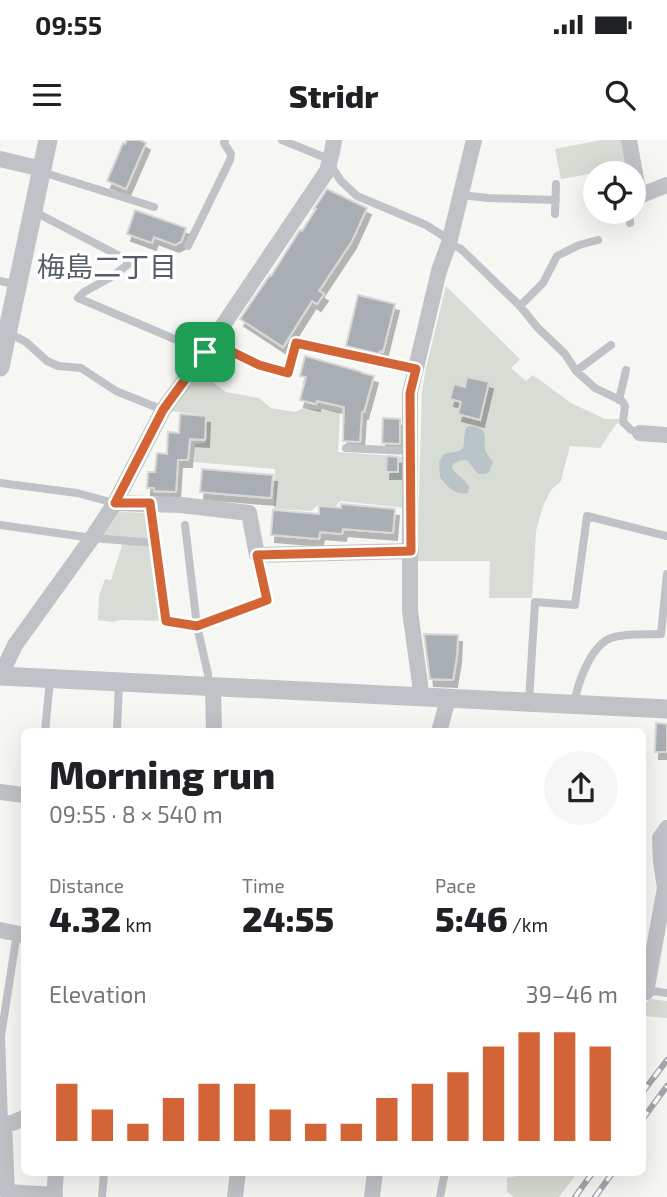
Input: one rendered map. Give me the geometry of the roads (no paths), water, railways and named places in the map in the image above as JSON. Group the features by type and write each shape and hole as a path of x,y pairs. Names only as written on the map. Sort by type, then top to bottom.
{"street":[{"path":"0,367 7,332 9,283 34,211 48,140"},
{"path":"334,140 327,171 209,347 163,410 115,503 15,645 2,676 667,709"},
{"path":"421,697 410,611 410,393 474,140"},
{"path":"629,140 632,161"},
{"path":"0,159 42,171"},
{"path":"646,194 667,185"},
{"path":"640,433 667,435"},
{"path":"115,503 181,505 249,513 257,555 411,551"},
{"path":"211,687 214,728"},
{"path":"440,728 448,699"},
{"path":"0,792 21,795"},
{"path":"646,982 666,888 660,861 660,838 667,828"},
{"path":"0,930 21,934"},
{"path":"21,1119 2,1124 7,1192 54,1196 56,1176"},
{"path":"235,1197 238,1176"},
{"path":"372,1197 374,1176"}],"lane":[{"path":"188,246 230,160 231,154 224,143 225,140"},
{"path":"283,140 326,158 341,181 356,196 426,225 461,249 520,306 565,354 576,371 595,388 625,406 623,422 640,433"},
{"path":"42,171 154,206"},
{"path":"555,214 556,184"},
{"path":"460,194 488,198 556,200"},
{"path":"34,211 131,262 78,298 259,365 288,373 296,343 416,369"},
{"path":"520,306 543,284 557,256 597,240"},
{"path":"7,332 26,342 47,361 58,366 81,368 116,391 163,410"},
{"path":"576,371 611,345"},
{"path":"619,400 626,370"},
{"path":"346,448 410,451"},
{"path":"0,483 77,493 115,503"},
{"path":"150,503 166,621 197,626 267,600 257,555"},
{"path":"529,703 536,602 575,605 587,516 667,536"},
{"path":"0,525 92,538 155,543"},
{"path":"185,525 197,626 211,687"},
{"path":"574,705 580,681 591,658 610,639 629,635 661,634 667,574"},
{"path":"44,728 50,679"},
{"path":"117,728 119,682"},
{"path":"2,1124 1,1036 21,934"},
{"path":"646,991 667,993"},
{"path":"102,1197 104,1176"},
{"path":"440,1197 444,1176"}],"railway":[{"path":"646,1088 667,1060"},
{"path":"646,1115 667,1086"},
{"path":"575,1197 590,1176"},
{"path":"595,1197 610,1176"}],"district":[{"name":"梅島二丁目","path":"107,267"}]}
